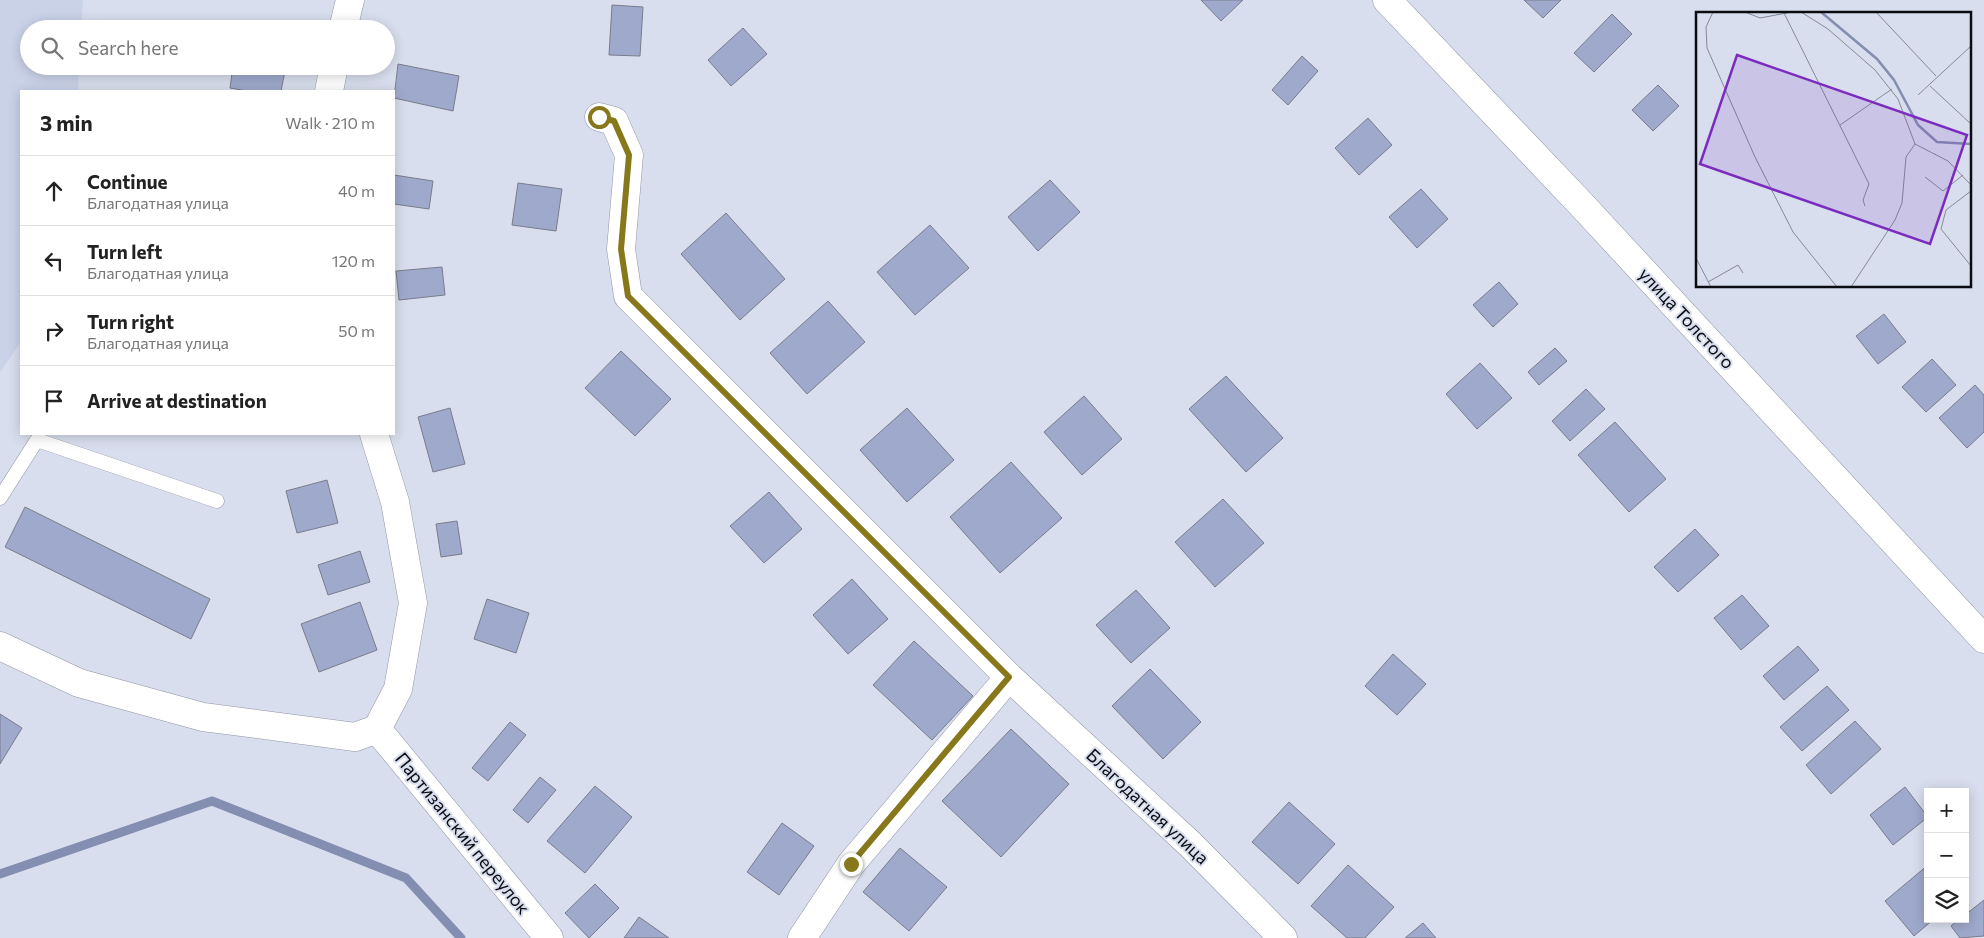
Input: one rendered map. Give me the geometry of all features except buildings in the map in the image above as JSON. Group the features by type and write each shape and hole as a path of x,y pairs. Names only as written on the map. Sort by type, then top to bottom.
{"street":[{"path":"345,20 350,0"},
{"name":"улица Толстого","path":"1387,0 1580,203 1984,639"},
{"path":"329,90 332,75"},
{"name":"Благодатная улица","path":"599,117 614,121 629,155 621,249 628,296 1009,677 1190,844 1283,938"},
{"path":"0,646 79,683 203,716 355,737 377,729 398,689 413,603 395,502 374,435"},
{"path":"802,938 851,864 1009,677"},
{"name":"Партизанский переулок","path":"377,729 549,938"}],"lane":[{"path":"0,498 37,440 217,501"}],"shaded area":[{"path":"0,0 83,0 82,20 20,20 20,75 79,75 78,90 20,90 20,343 0,372"}],"waterway":[{"path":"0,874 212,801 406,878 461,938"}],"route":[{"path":"599,117 614,121 629,155 621,249 628,296 1009,677 851,864"}]}
